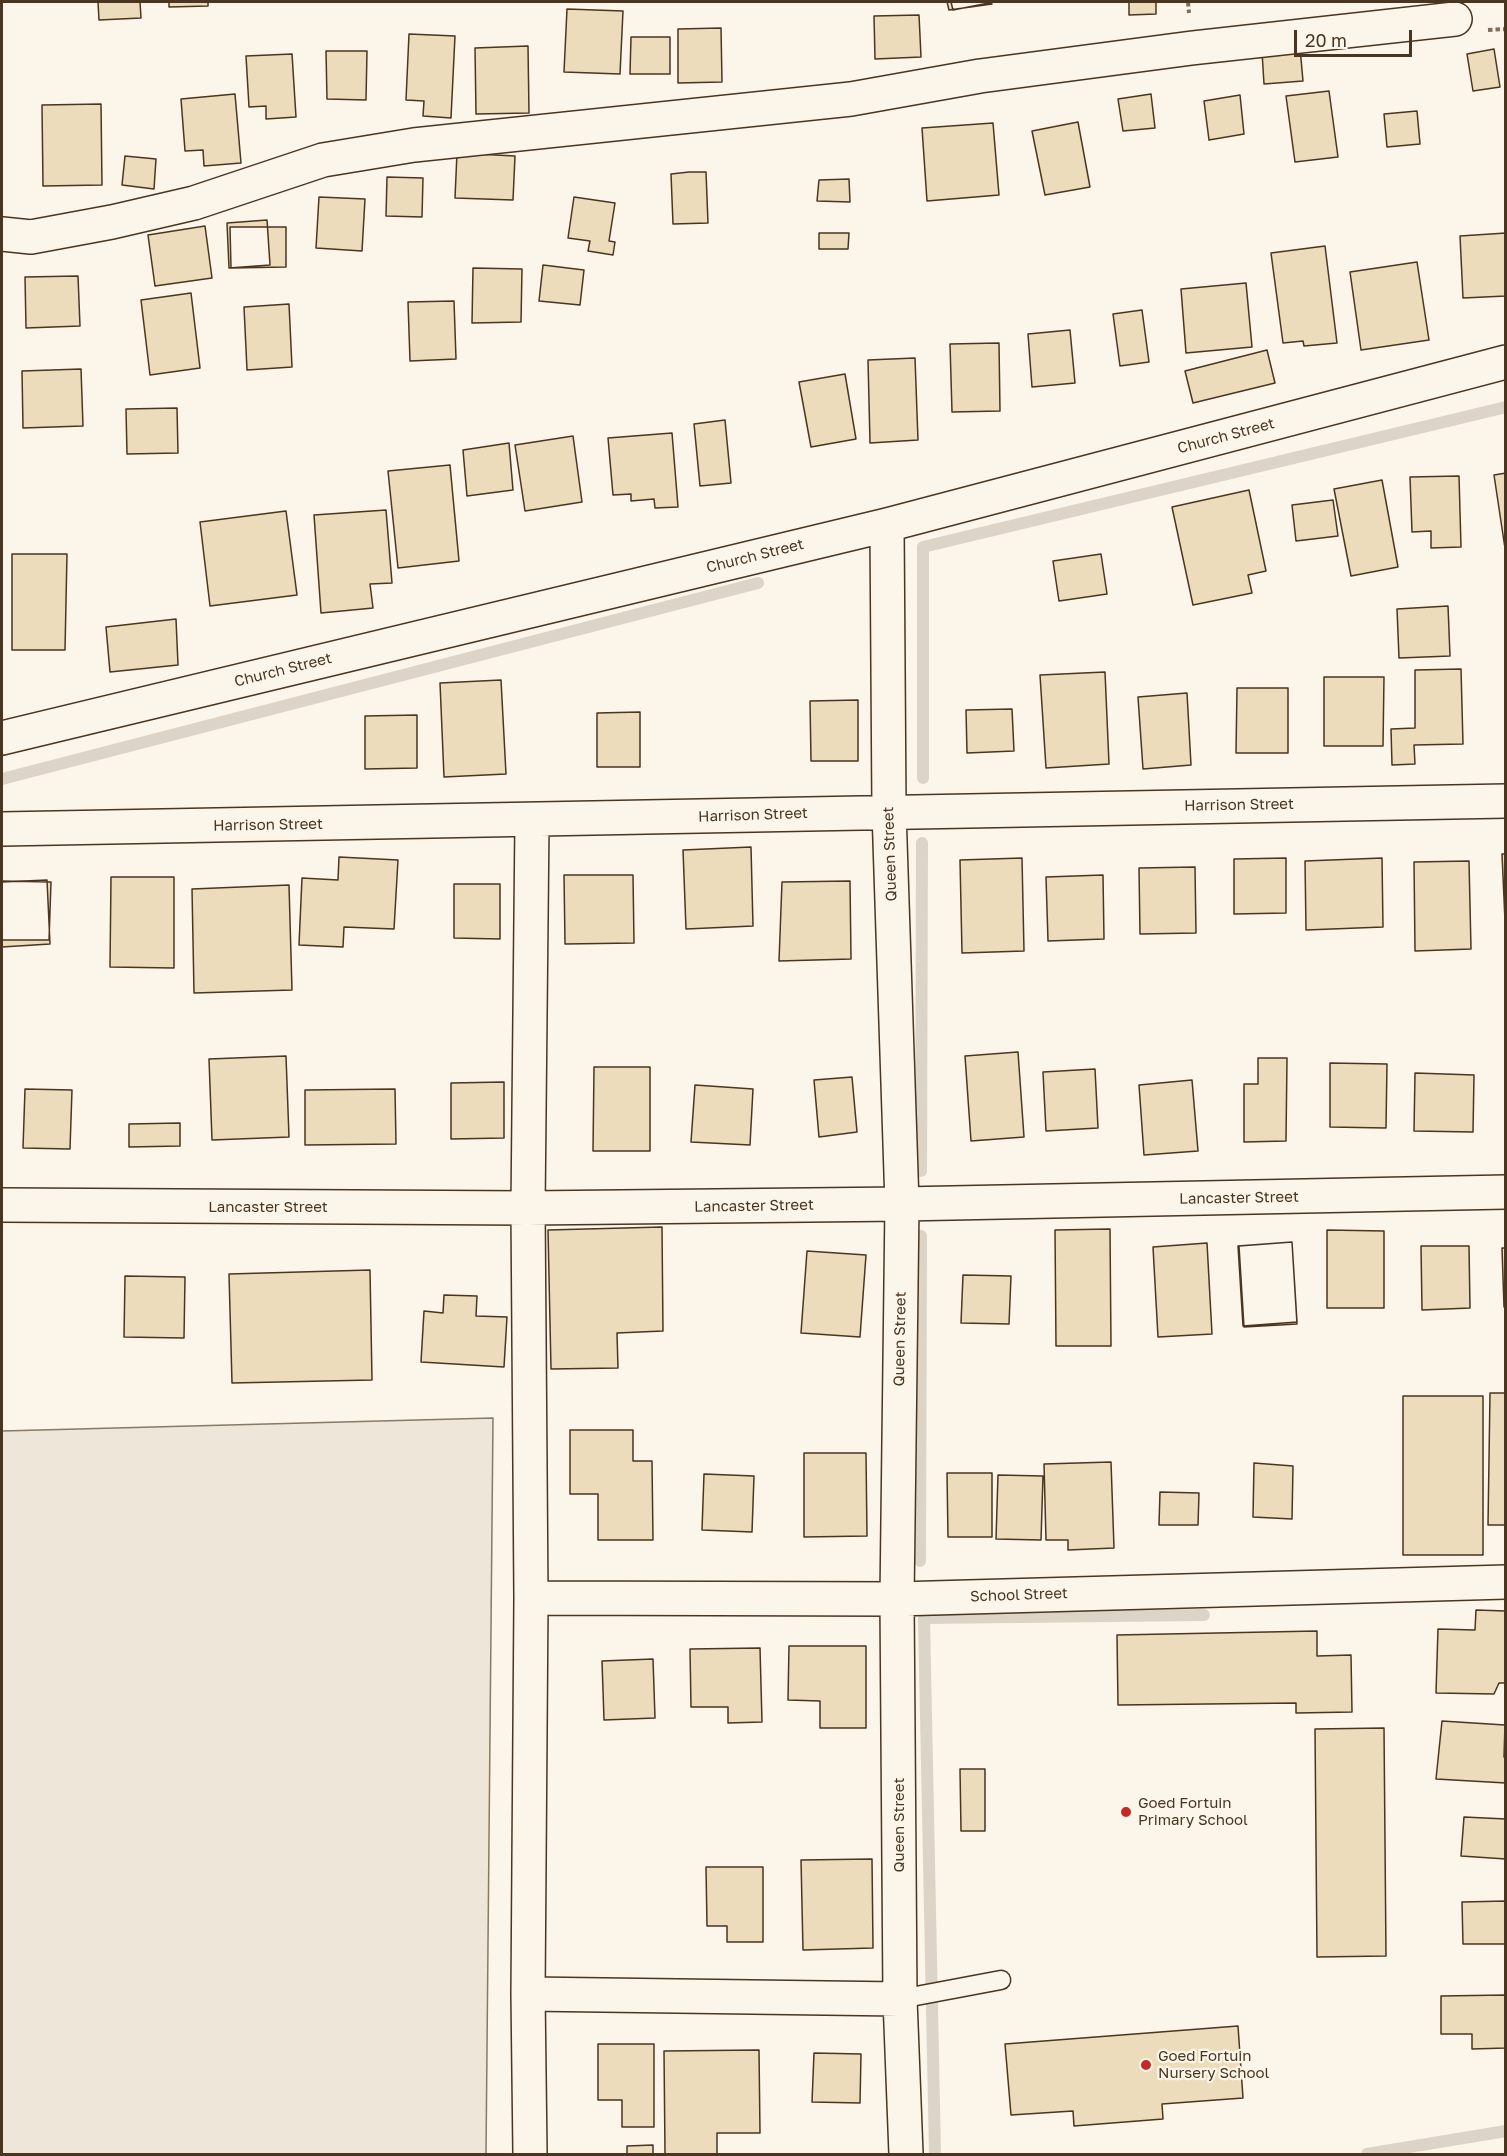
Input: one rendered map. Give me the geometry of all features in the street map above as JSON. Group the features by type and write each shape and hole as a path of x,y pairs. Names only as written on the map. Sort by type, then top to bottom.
{"street":[{"path":"2,234 32,237 112,222 194,203 323,160 414,145 851,99 980,76 1191,48 1455,20"},
{"name":"Church Street","path":"2,738 887,525 1506,362"},
{"name":"Queen Street","path":"887,525 889,811 902,1204 897,1599 909,1998 906,2154"},
{"name":"Harrison Street","path":"2,829 532,821 889,811 1506,801"},
{"path":"530,2154 528,1994 531,1598 528,1208 532,821"},
{"name":"Lancaster Street","path":"2,1205 528,1208 902,1204 1506,1192"},
{"name":"School Street","path":"531,1598 897,1599 1506,1582"},
{"path":"528,1994 909,1998"}],"lane":[{"path":"909,1998 1000,1980"}],"shaded area":[{"path":"493,1418 486,2154 2,2154 2,1431"}],"building":[{"path":"98,2 140,2 141,18 99,20"},
{"path":"169,2 208,2 208,6 169,7"},
{"path":"947,2 991,2 992,4 949,10"},
{"path":"951,2 994,2 953,10"},
{"path":"1129,2 1156,2 1156,14 1129,15"},
{"path":"567,9 623,11 620,74 564,72"},
{"path":"919,15 921,57 875,59 874,16"},
{"path":"721,28 722,82 678,83 678,29"},
{"path":"409,34 455,36 451,118 423,116 424,101 406,100"},
{"path":"631,37 670,37 670,74 630,74"},
{"path":"528,46 529,113 476,114 475,48"},
{"path":"1300,48 1303,81 1264,84 1262,52"},
{"path":"1494,49 1500,87 1473,91 1467,54"},
{"path":"326,51 367,51 366,100 327,99"},
{"path":"292,54 296,117 266,119 266,106 249,107 246,56"},
{"path":"1329,91 1338,157 1295,162 1286,96"},
{"path":"235,94 241,163 204,166 203,150 185,151 181,99"},
{"path":"1151,94 1155,128 1123,131 1118,99"},
{"path":"1240,95 1244,134 1209,140 1204,101"},
{"path":"101,104 102,185 43,186 42,105"},
{"path":"1417,111 1420,144 1387,147 1384,114"},
{"path":"1078,122 1090,187 1045,195 1032,131"},
{"path":"993,123 999,195 927,201 922,128"},
{"path":"457,153 515,156 513,200 455,198"},
{"path":"125,156 156,159 154,189 122,185"},
{"path":"706,172 708,223 673,224 671,174"},
{"path":"387,177 423,178 422,217 386,216"},
{"path":"849,179 850,202 817,201 819,180"},
{"path":"319,197 365,199 362,251 316,248"},
{"path":"574,197 615,203 609,241 615,242 613,255 588,251 590,241 568,238"},
{"path":"267,220 270,265 229,268 227,223"},
{"path":"205,226 212,278 155,286 148,235"},
{"path":"230,227 286,227 286,267 231,268"},
{"path":"819,233 849,233 848,249 819,249"},
{"path":"1506,233 1506,296 1463,298 1460,236"},
{"path":"1325,246 1337,343 1304,346 1303,341 1283,343 1271,253"},
{"path":"1417,262 1429,340 1361,350 1350,272"},
{"path":"543,265 584,270 580,305 539,301"},
{"path":"473,268 522,269 521,322 472,323"},
{"path":"78,276 80,326 26,328 25,277"},
{"path":"1246,283 1252,347 1186,353 1181,289"},
{"path":"191,293 200,368 150,375 141,300"},
{"path":"454,301 456,359 410,361 408,302"},
{"path":"289,304 292,367 247,370 244,307"},
{"path":"1142,310 1149,362 1120,366 1113,314"},
{"path":"1070,330 1075,383 1032,387 1028,334"},
{"path":"999,343 1000,411 952,412 950,344"},
{"path":"1267,350 1275,383 1193,403 1185,371"},
{"path":"915,358 918,440 870,443 868,360"},
{"path":"81,369 83,426 23,428 22,371"},
{"path":"845,374 856,439 811,447 799,382"},
{"path":"177,408 178,453 127,454 126,409"},
{"path":"725,420 731,483 700,486 694,424"},
{"path":"672,433 678,507 655,508 654,499 631,501 631,494 613,495 608,438"},
{"path":"573,436 582,502 525,511 515,445"},
{"path":"509,443 513,490 467,496 463,450"},
{"path":"450,465 459,561 398,568 388,471"},
{"path":"1506,473 1506,555 1494,475"},
{"path":"1459,476 1461,547 1431,548 1431,531 1412,532 1410,477"},
{"path":"1382,480 1398,567 1351,576 1334,489"},
{"path":"1249,490 1266,571 1248,575 1252,593 1193,605 1172,507"},
{"path":"1333,500 1338,536 1296,541 1292,505"},
{"path":"386,510 392,583 370,584 373,608 321,613 314,515"},
{"path":"286,511 297,595 210,606 200,522"},
{"path":"12,554 67,554 65,650 12,650"},
{"path":"1101,554 1107,594 1059,601 1053,561"},
{"path":"1448,606 1450,656 1399,658 1397,609"},
{"path":"176,619 178,665 110,672 106,627"},
{"path":"1461,669 1463,744 1414,745 1415,764 1392,765 1391,729 1415,728 1415,670"},
{"path":"1105,672 1109,764 1046,768 1040,675"},
{"path":"1324,677 1384,677 1383,746 1324,746"},
{"path":"501,680 506,774 444,777 440,683"},
{"path":"1237,688 1288,688 1288,753 1236,753"},
{"path":"1187,693 1191,765 1143,769 1138,697"},
{"path":"858,700 858,761 811,761 810,701"},
{"path":"1012,709 1014,751 967,753 966,710"},
{"path":"640,712 640,767 597,767 597,713"},
{"path":"417,715 417,768 365,769 365,716"},
{"path":"751,847 753,926 686,929 683,850"},
{"path":"1502,854 1506,854 1506,921 1505,921"},
{"path":"339,857 398,860 394,929 344,927 343,947 299,945 302,878 338,880"},
{"path":"1022,858 1024,951 962,953 960,860"},
{"path":"1286,858 1286,913 1234,914 1234,859"},
{"path":"1382,858 1383,927 1306,930 1305,861"},
{"path":"1469,861 1471,949 1415,951 1414,862"},
{"path":"1195,867 1196,933 1140,934 1139,868"},
{"path":"564,875 633,875 634,943 565,944"},
{"path":"1103,875 1104,939 1048,941 1046,877"},
{"path":"111,877 174,877 174,968 110,967"},
{"path":"47,880 50,944 2,947 2,882"},
{"path":"2,881 51,882 49,940 2,940"},
{"path":"850,881 851,959 779,961 782,882"},
{"path":"454,884 500,884 500,939 454,938"},
{"path":"289,885 292,990 194,993 192,889"},
{"path":"1018,1052 1024,1137 971,1141 965,1056"},
{"path":"286,1056 289,1137 212,1140 209,1059"},
{"path":"1258,1058 1287,1058 1286,1141 1244,1142 1244,1084 1258,1084"},
{"path":"1330,1063 1387,1064 1386,1128 1330,1127"},
{"path":"594,1067 650,1067 650,1151 593,1151"},
{"path":"1095,1069 1098,1128 1046,1131 1043,1072"},
{"path":"1415,1073 1474,1075 1473,1132 1414,1131"},
{"path":"852,1077 857,1132 819,1137 814,1080"},
{"path":"1192,1080 1198,1151 1144,1155 1139,1085"},
{"path":"504,1082 504,1138 451,1139 451,1083"},
{"path":"695,1085 753,1089 750,1145 691,1142"},
{"path":"25,1089 72,1090 70,1149 23,1148"},
{"path":"395,1089 396,1144 305,1145 305,1090"},
{"path":"180,1123 180,1146 129,1147 129,1124"},
{"path":"662,1227 663,1331 617,1333 618,1368 551,1369 548,1230"},
{"path":"1110,1229 1111,1346 1056,1346 1055,1230"},
{"path":"1327,1230 1384,1231 1384,1308 1327,1308"},
{"path":"1292,1242 1297,1322 1243,1326 1238,1246"},
{"path":"1292,1242 1297,1324 1244,1327 1239,1246"},
{"path":"1207,1243 1212,1334 1158,1337 1153,1247"},
{"path":"1421,1246 1469,1246 1470,1308 1422,1310"},
{"path":"1502,1248 1506,1248 1506,1307 1504,1307"},
{"path":"807,1251 866,1255 860,1337 801,1333"},
{"path":"370,1270 372,1380 232,1383 229,1274"},
{"path":"963,1275 1011,1276 1009,1324 961,1323"},
{"path":"125,1276 185,1277 184,1338 124,1337"},
{"path":"444,1295 477,1296 476,1316 507,1317 504,1367 421,1362 424,1311 443,1313"},
{"path":"1490,1393 1506,1393 1506,1525 1488,1525"},
{"path":"1403,1396 1483,1396 1483,1555 1403,1555"},
{"path":"570,1430 633,1430 633,1461 652,1461 653,1540 598,1540 598,1494 570,1494"},
{"path":"804,1453 866,1453 867,1536 804,1537"},
{"path":"1111,1462 1114,1548 1068,1550 1068,1540 1046,1540 1044,1464"},
{"path":"1254,1463 1293,1466 1292,1519 1253,1517"},
{"path":"947,1473 992,1473 992,1537 948,1537"},
{"path":"704,1474 754,1476 752,1532 702,1530"},
{"path":"998,1475 1043,1476 1041,1540 996,1539"},
{"path":"1160,1492 1199,1493 1198,1525 1159,1525"},
{"path":"1476,1610 1506,1611 1506,1683 1499,1683 1494,1694 1436,1693 1438,1629 1475,1630"},
{"path":"1317,1631 1317,1656 1351,1655 1352,1712 1296,1713 1296,1703 1118,1705 1117,1635"},
{"path":"789,1646 866,1646 866,1728 820,1728 820,1701 788,1700"},
{"path":"760,1648 762,1722 728,1723 728,1707 691,1707 690,1649"},
{"path":"653,1659 655,1718 604,1720 602,1661"},
{"path":"1442,1721 1505,1725 1506,1783 1436,1779"},
{"path":"1384,1728 1386,1956 1317,1957 1315,1729"},
{"path":"960,1769 985,1769 985,1831 961,1831"},
{"path":"1464,1817 1506,1819 1506,1859 1461,1856"},
{"path":"872,1859 873,1948 803,1950 801,1860"},
{"path":"706,1867 763,1867 763,1942 727,1942 727,1926 707,1926"},
{"path":"1506,1901 1506,1944 1463,1944 1462,1902"},
{"path":"1506,1995 1506,2048 1472,2049 1472,2034 1441,2034 1441,1996"},
{"path":"1238,2026 1243,2098 1162,2104 1163,2119 1074,2126 1073,2111 1011,2115 1005,2044"},
{"path":"598,2044 654,2044 654,2127 622,2127 622,2100 598,2100"},
{"path":"759,2050 760,2133 717,2133 717,2154 665,2154 664,2051"},
{"path":"814,2053 861,2054 860,2103 812,2102"},
{"path":"653,2145 653,2154 627,2154 627,2146"}],"waterway":[{"path":"923,778 923,547 1506,407"},
{"path":"2,779 758,583"},
{"path":"921,1171 922,843"},
{"path":"920,1561 921,1236"},
{"path":"935,2154 924,1618 1204,1615"},
{"path":"1367,2154 1506,2131"}],"place":[{"name":"Goed Fortuin Primary School","path":"1126,1812"},
{"name":"Goed Fortuin Nursery School","path":"1146,2065"}]}
